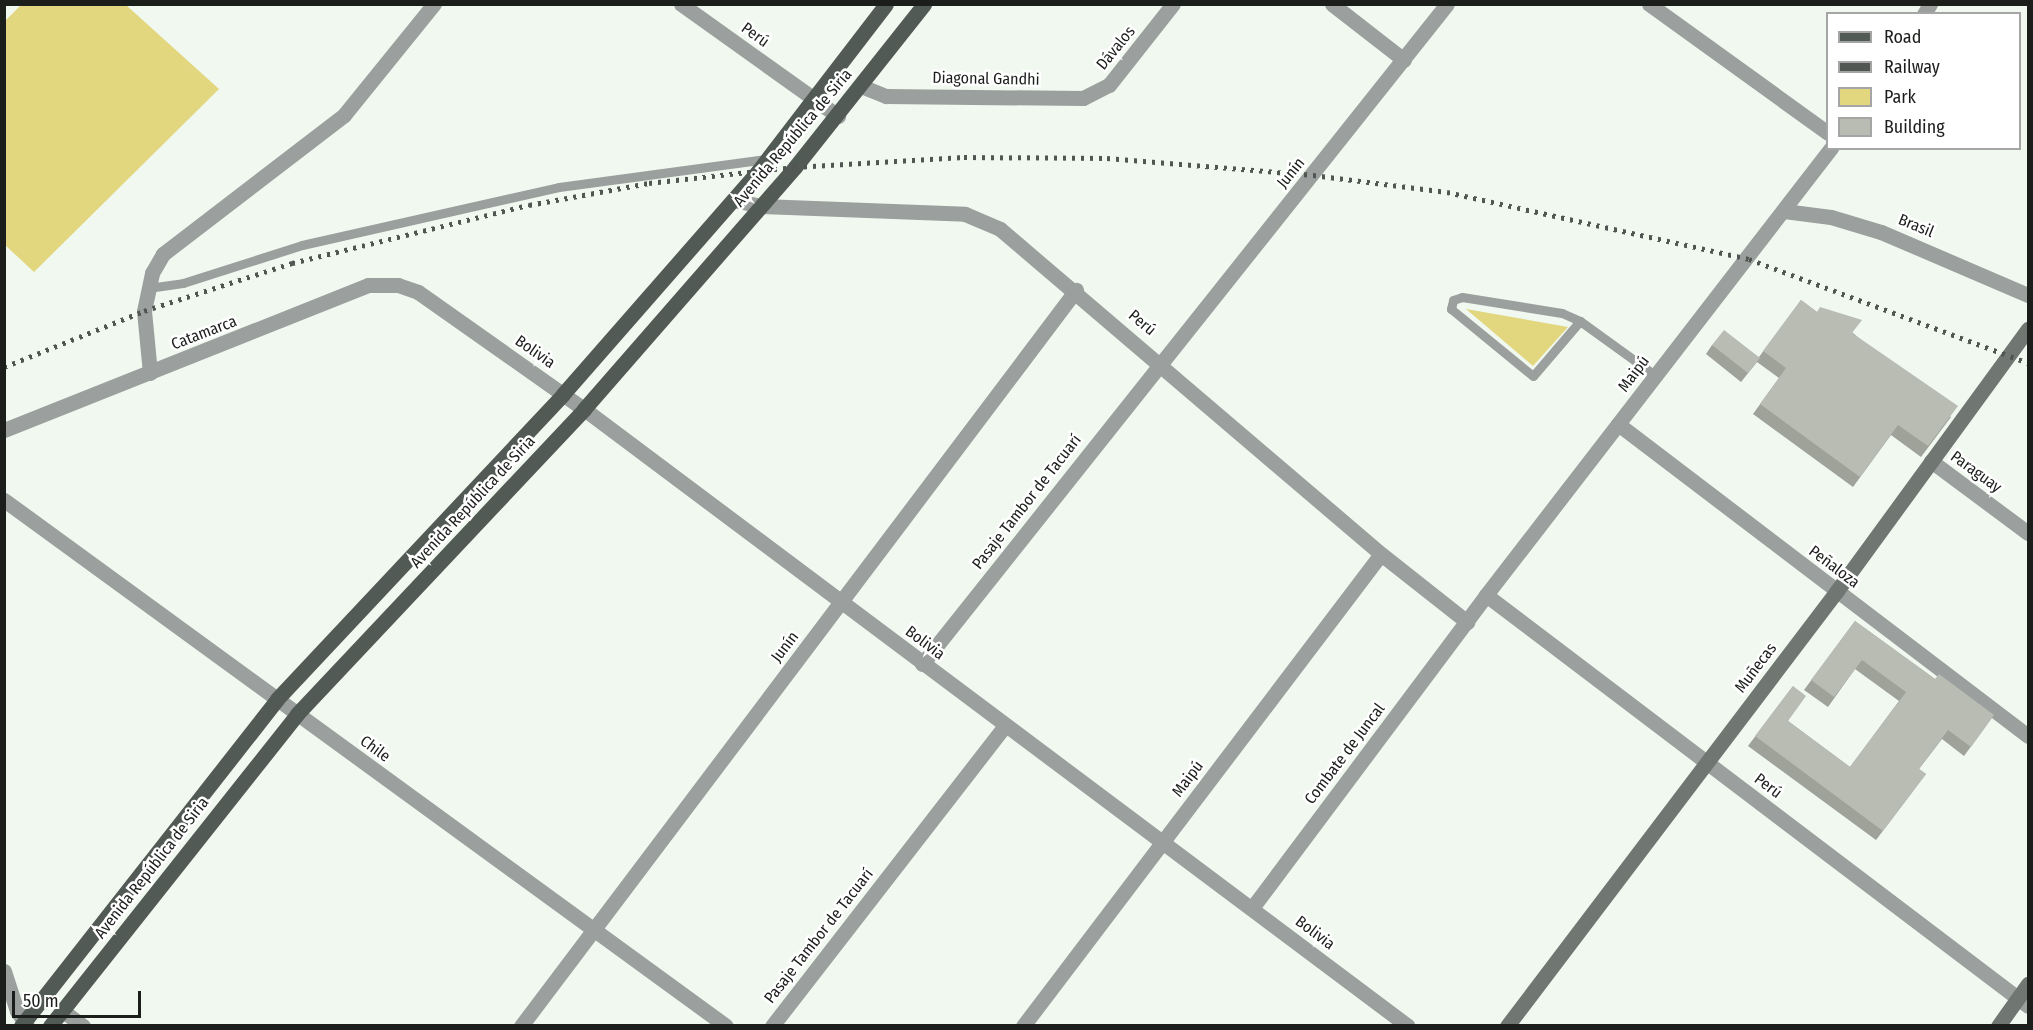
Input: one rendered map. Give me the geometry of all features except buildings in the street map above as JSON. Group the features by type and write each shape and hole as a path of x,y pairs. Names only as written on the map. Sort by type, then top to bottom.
{"main road":[{"name":"Avenida República de Siria","path":"24,1025 277,699 563,394 733,200 886,4"},
{"name":"Avenida República de Siria","path":"50,1026 297,714 584,409 838,116 924,4"}],"street":[{"path":"150,373 144,311 147,288 163,254 344,115 366,92 434,4"},
{"name":"Perú","path":"681,4 838,116"},
{"name":"Dávalos","path":"1109,85 1173,4"},
{"path":"1332,4 1404,60"},
{"name":"Junín","path":"1161,363 1447,4"},
{"path":"1649,4 1826,132"},
{"name":"Diagonal Gandhi","path":"861,86 886,96 1083,98 1109,85"},
{"name":"Maipú","path":"1467,622 1829,150"},
{"name":"Perú","path":"733,200 761,206 965,214 1000,229 1076,290 1381,554 1467,622"},
{"name":"Brasil","path":"1784,210 1832,218 1881,232 2028,295"},
{"name":"Catamarca","path":"4,430 368,285 398,285 418,292"},
{"name":"Junín","path":"522,1026 1076,290"},
{"name":"Bolivia","path":"418,292 584,409 1408,1026"},
{"name":"Muñecas","path":"1507,1026 1836,592 2028,329"},
{"name":"Pasaje Tambor de Tacuarí","path":"922,664 1161,363"},
{"name":"Peñaloza","path":"1618,424 2028,736"},
{"name":"Paraguay","path":"1931,461 2028,533"},
{"name":"Chile","path":"4,500 726,1026"},
{"name":"Maipú","path":"1023,1026 1381,554"},
{"name":"Perú","path":"1486,595 2023,1002"},
{"name":"Combate de Juncal","path":"1252,908 1467,622"},
{"name":"Pasaje Tambor de Tacuarí","path":"772,1026 1005,726"},
{"path":"4,971 24,1025"},
{"path":"1998,1026 2023,1002 2028,984"},
{"path":"63,1011 83,1026"}],"lane":[{"path":"147,288 183,282 302,245 559,187 765,159"},
{"path":"1580,321 1533,376 1450,309 1453,300 1462,297 1562,313 1580,321 1655,375"}],"green space":[{"path":"21,5 126,5 219,89 34,272 4,244 5,21"},
{"path":"1466,309 1568,327 1533,366"}],"railway":[{"path":"4,367 144,311 292,263 529,205 649,183 795,167 964,157 1107,158 1313,175 1447,192 1749,259 2028,363"}]}
